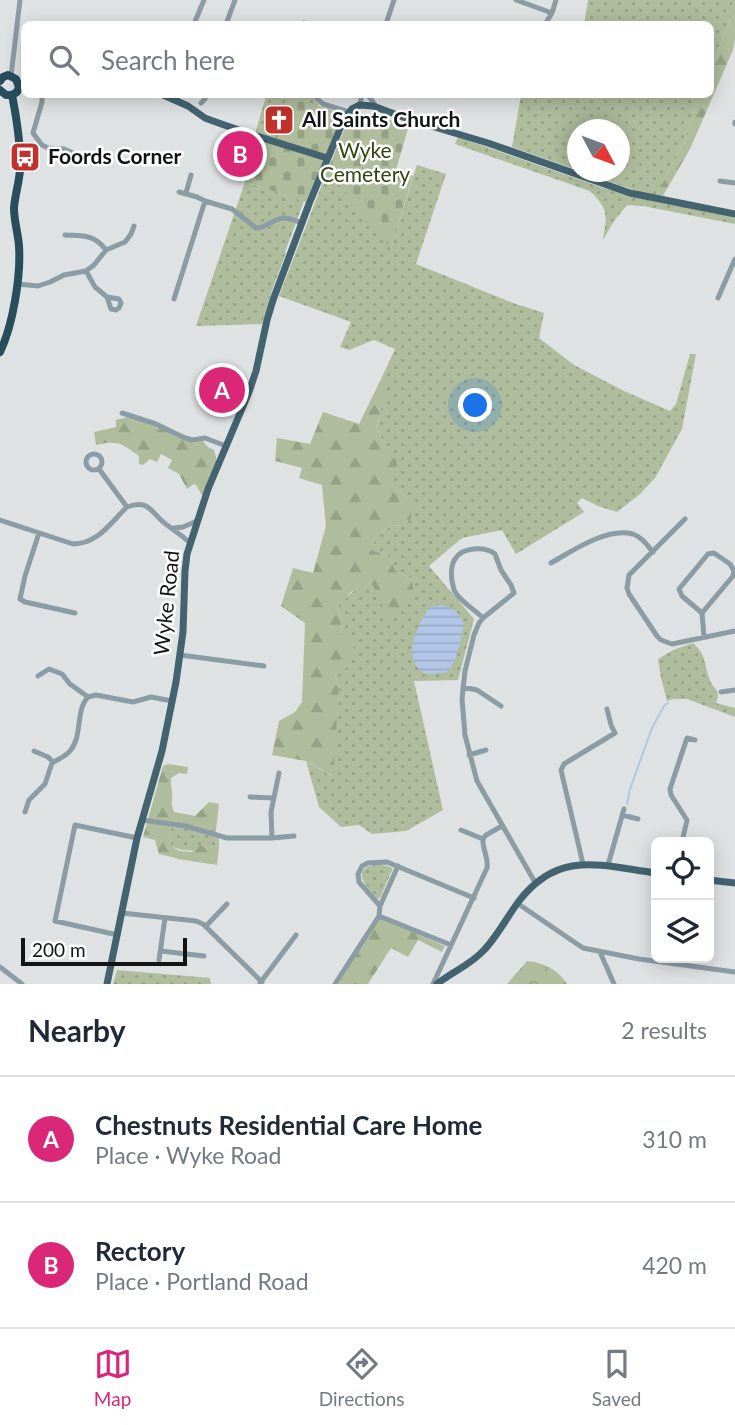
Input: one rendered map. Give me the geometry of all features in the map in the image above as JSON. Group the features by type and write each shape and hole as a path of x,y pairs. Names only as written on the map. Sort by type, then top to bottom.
{"highway":[{"path":"0,81 11,76 21,83"},
{"path":"0,90 6,95 12,95 21,86"},
{"path":"0,352 8,332 17,284 19,255 14,207 20,152 12,95"}],"main road":[{"path":"170,98 213,121 327,158"},
{"path":"349,112 360,105 376,107 630,193 735,214"},
{"name":"Wyke Road","path":"107,984 137,838 162,751 172,701 180,655 185,570 190,543 208,489 252,385 267,320 302,223 327,158 349,112"},
{"path":"435,984 475,959 491,943 517,903 536,884 555,872 583,863 651,872"},
{"path":"714,881 735,883"}],"street":[{"path":"11,76 20,0"},
{"path":"195,21 204,0"},
{"path":"227,21 235,0"},
{"path":"387,21 394,0"},
{"path":"516,0 552,13"},
{"path":"547,21 556,0"},
{"path":"16,22 21,23"},
{"path":"42,98 33,133 42,145 69,150 84,158 103,160"},
{"path":"201,103 205,98"},
{"path":"316,98 323,104 349,112"},
{"path":"360,105 363,98"},
{"path":"368,98 376,107"},
{"path":"191,175 182,192 232,209 256,228 286,218 302,223"},
{"path":"720,181 735,183"},
{"path":"174,299 205,201"},
{"path":"17,284 38,286 64,275 86,271 106,250 125,242 134,226"},
{"path":"65,235 93,238 106,250"},
{"path":"718,298 735,259"},
{"path":"86,271 95,287 107,297"},
{"path":"122,413 156,424 185,438 205,438 226,446"},
{"path":"99,468 127,507"},
{"path":"0,520 73,544 87,542 102,533 127,507 137,504 155,512 165,524 174,528 190,543"},
{"path":"685,519 629,575 629,594 657,636 672,644 735,631"},
{"path":"174,528 197,521"},
{"path":"39,533 20,599 75,613"},
{"path":"551,563 609,534 632,534 641,538 653,552"},
{"path":"483,618 454,592 452,575 455,557 477,549 485,549 495,554 500,570 514,593 483,618 474,635 463,687 465,735 477,781 536,884"},
{"path":"702,612 682,596 679,589 708,554 714,552 730,564 734,571 733,576 702,612 704,637"},
{"path":"180,655 264,666"},
{"path":"38,676 47,668 62,674 88,697"},
{"path":"463,687 477,690 501,706"},
{"path":"721,692 735,690"},
{"path":"25,812 29,800 45,784 52,762 73,747 83,705 88,697 96,695 136,702 151,697 172,701"},
{"path":"583,863 561,770 564,764 617,736 607,709"},
{"path":"678,735 695,740"},
{"path":"683,837 687,820 670,789 687,738"},
{"path":"469,755 486,750"},
{"path":"34,751 48,757 52,762"},
{"path":"272,838 271,818 279,773"},
{"path":"250,797 274,798"},
{"path":"608,865 623,812 638,819"},
{"path":"142,820 186,826 227,838 294,836"},
{"path":"118,935 55,921 75,825 137,838"},
{"path":"435,984 488,864 483,839 502,826"},
{"path":"461,830 483,839"},
{"path":"380,906 359,882 358,874 362,866 368,863 387,862 474,898"},
{"path":"335,984 379,916 380,906 398,866"},
{"path":"517,903 579,946 600,952 735,972"},
{"path":"206,926 227,904"},
{"path":"122,913 196,921 206,926 261,983 296,935"},
{"path":"379,916 451,945"},
{"path":"159,960 165,918"},
{"path":"161,951 204,956"},
{"path":"600,952 614,984"},
{"path":"444,960 457,971"},
{"path":"0,967 22,984"},
{"path":"0,980 6,972"}],"green space":[{"path":"588,0 732,0 732,15 714,61 714,21 584,21"},
{"path":"732,0 735,0 733,50 714,94 714,61 732,15"},
{"path":"265,98 292,98 282,143 255,134"},
{"path":"292,98 343,114 306,202 245,182 259,139 281,145"},
{"path":"295,98 312,98 318,106"},
{"path":"520,98 699,98 683,144 655,197 611,182 630,182 630,119 567,119 567,166 512,147"},
{"path":"699,98 712,98 690,149 661,199 655,197 683,144"},
{"name":"Wyke Cemetery","path":"358,113 409,125 396,170 413,176 391,249 328,169 348,121 352,115"},
{"path":"458,137 567,175 567,182 586,182 735,218 735,224 627,205 603,240 604,208 590,191 455,144"},
{"path":"417,165 446,174 416,264 544,313 539,338 574,365 670,411 676,404 690,354 696,354 682,429 655,478 639,495 617,512 582,498 577,503 584,512 516,554 502,530 462,538 429,566 474,619 458,680 414,681 443,810 406,831 372,834 359,825 341,827 319,807 306,761 332,776 339,693 335,672 342,621 337,607 362,586 411,578 396,571 389,557 372,550 377,534 392,526 402,525 411,501 391,485 385,449 377,427 386,382 381,379 395,349 374,340 349,350 340,347 351,322 279,296 328,169 391,248"},
{"path":"245,182 304,201 262,324 196,326"},
{"path":"381,379 387,382 377,427 385,449 398,457 391,485 411,501 411,519 377,534 372,550 389,557 396,571 411,578 415,598 388,617 371,582 351,592 337,607 342,621 340,635 348,639 356,651 346,669 335,672 339,693 333,776 306,761 272,755 279,721 295,712 302,702 305,623 281,606 293,568 313,573 326,526 322,485 299,478 302,468 275,461 277,438 310,444 323,412 359,424"},
{"path":"128,417 202,440 214,450 217,461 202,495 194,484 187,489 179,474 168,468 172,460 161,454 157,462 150,459 143,465 139,464 139,456 123,445 96,445 94,432 116,427 116,420"},
{"path":"693,643 702,655 710,682 717,692 716,703 735,708 735,717 687,699 667,701 658,659"},
{"path":"168,764 188,767 187,774 179,773 171,778 174,812 195,816 209,802 219,804 216,830 173,821 171,846 179,851 192,852 200,845 205,848 219,845 217,865 159,854 155,840 143,837 163,766"},
{"path":"173,821 216,830 215,837 219,839 219,845 189,850 171,846"},
{"path":"380,864 393,868 380,898 377,899 364,883 362,873 370,866"},
{"path":"378,917 445,946 442,952 418,940 408,957 391,948 368,984 338,984"},
{"path":"527,961 550,968 567,984 507,984"},
{"path":"117,970 210,978 211,984 113,984"}],"water":[{"path":"440,605 455,611 464,624 458,649 447,672 423,673 413,658 414,638 430,607"}],"waterway":[{"path":"627,804 652,728 668,703"}],"place":[{"name":"All Saints Church","path":"279,120"},
{"name":"Rectory","path":"240,154"},
{"name":"Foords Corner","path":"25,157"},
{"name":"Chestnuts Residential Care Home","path":"222,390"}]}
